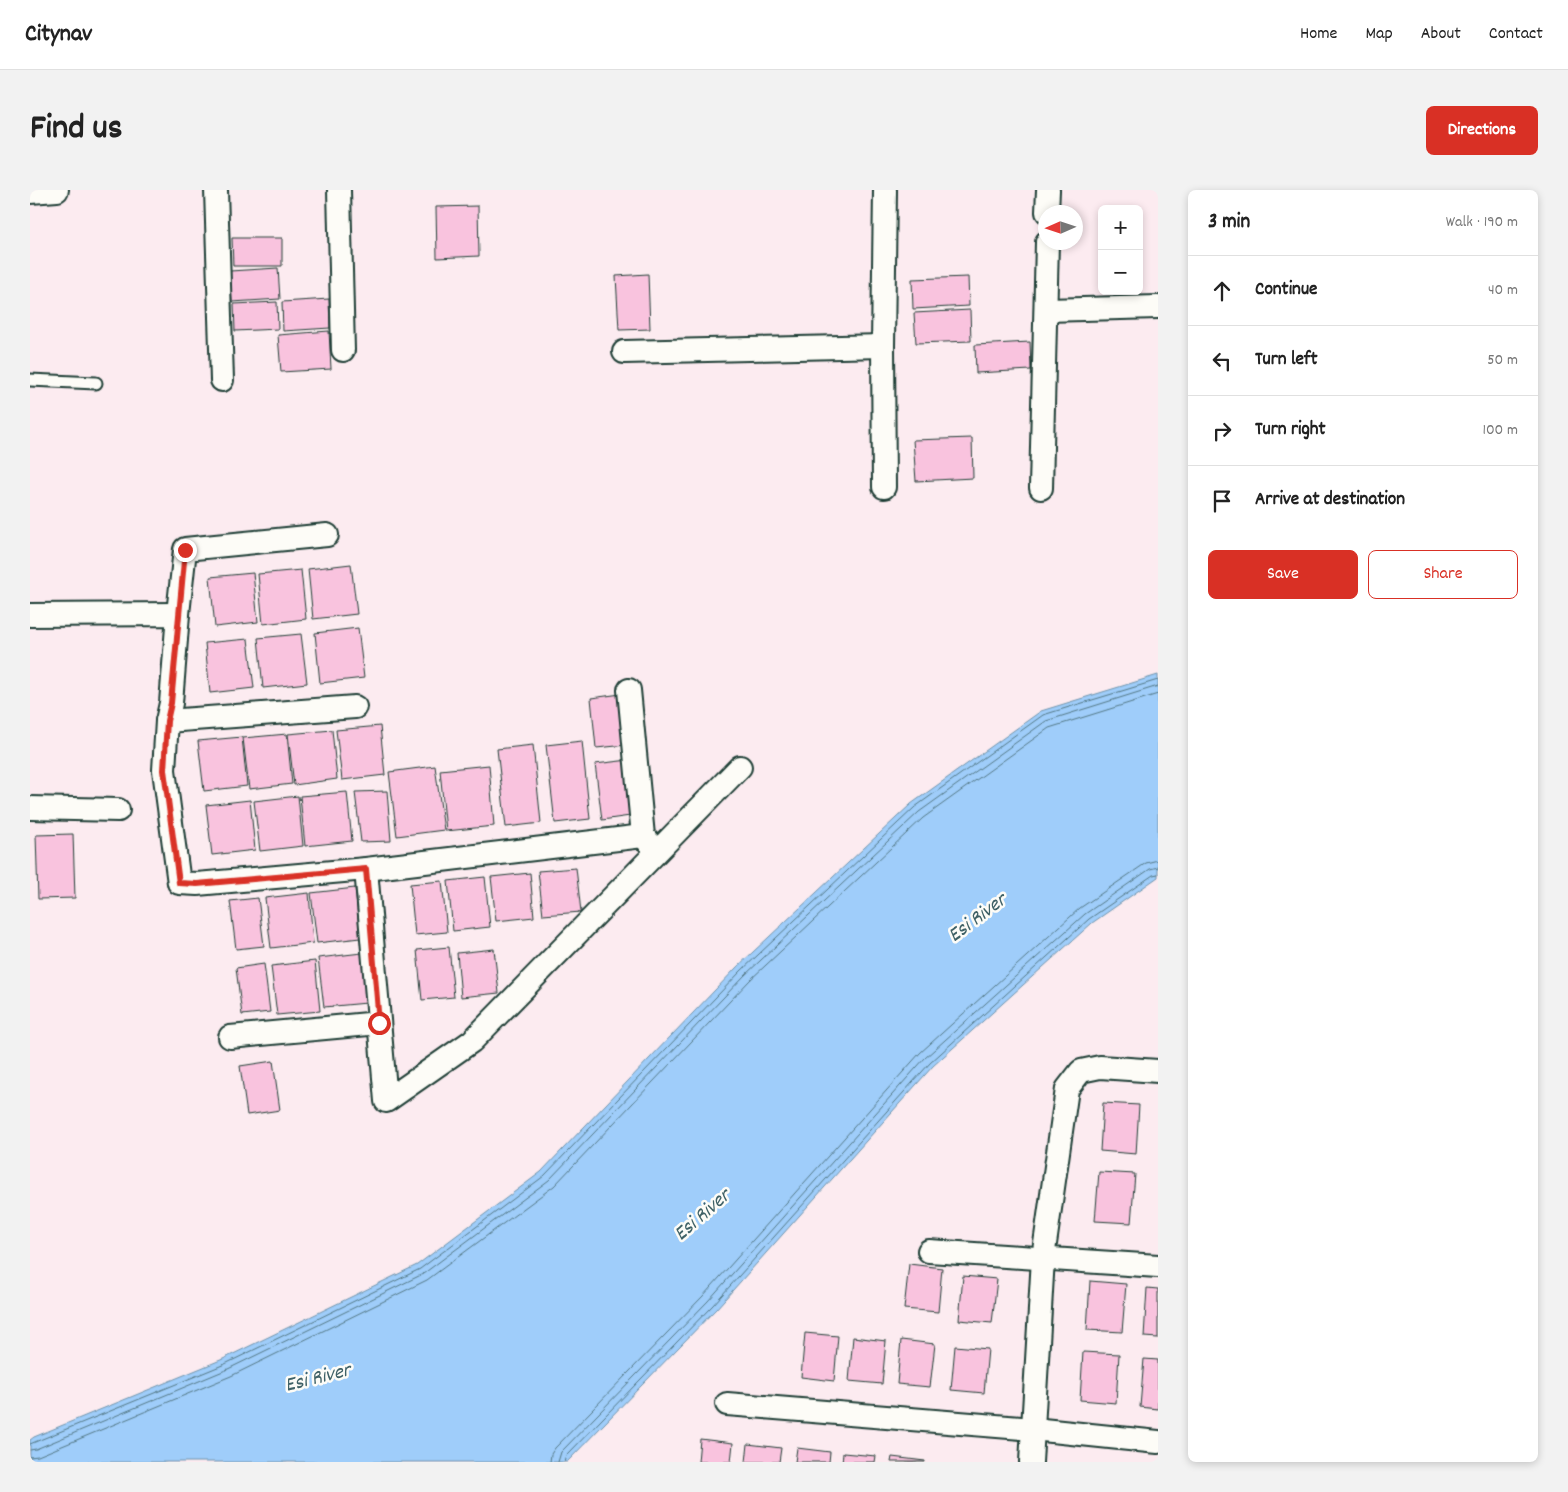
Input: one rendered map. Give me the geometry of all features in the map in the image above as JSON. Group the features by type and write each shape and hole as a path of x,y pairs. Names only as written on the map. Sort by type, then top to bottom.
{"street":[{"path":"30,192 57,190"},
{"path":"216,190 222,380"},
{"path":"339,190 343,350"},
{"path":"884,487 885,190"},
{"path":"1047,205 1048,190"},
{"path":"1041,488 1047,250"},
{"path":"1046,310 1158,307"},
{"path":"624,352 884,346"},
{"path":"327,535 185,550 171,703 167,721 164,770 179,883 197,884 650,844"},
{"path":"30,615 178,614"},
{"path":"629,690 650,844"},
{"path":"167,721 355,707"},
{"path":"366,869 386,1101 472,1041 650,844 740,768"},
{"path":"30,808 118,810"},
{"path":"230,1037 379,1023"},
{"path":"1031,1462 1043,1258 1067,1088 1081,1071 1100,1066 1158,1071"},
{"path":"929,1251 1158,1266"},
{"path":"727,1404 1033,1429 1158,1442"}],"lane":[{"path":"30,380 96,383"}],"water":[{"name":"Esi River","path":"1158,675 1158,877 1092,923 933,1066 716,1309 567,1462 30,1462 30,1440 34,1437 223,1359 417,1265 541,1172 737,967 911,804 1041,711"}],"building":[{"path":"478,206 479,256 437,258 436,207"},
{"path":"232,238 282,238 282,266 233,266"},
{"path":"278,268 280,299 232,302 230,271"},
{"path":"648,274 650,329 619,330 616,276"},
{"path":"968,277 969,306 913,309 912,279"},
{"path":"329,299 330,328 283,331 282,302"},
{"path":"277,302 278,329 235,331 234,304"},
{"path":"970,310 971,341 916,343 914,313"},
{"path":"329,331 331,369 281,372 278,335"},
{"path":"1030,342 1031,370 976,373 975,345"},
{"path":"972,438 973,478 916,481 913,440"},
{"path":"351,564 357,614 313,619 308,569"},
{"path":"301,570 306,619 263,624 258,574"},
{"path":"253,573 258,622 215,627 210,577"},
{"path":"358,628 364,678 320,683 315,633"},
{"path":"301,634 307,683 263,688 258,638"},
{"path":"248,639 254,688 210,693 205,643"},
{"path":"621,694 627,745 596,748 591,698"},
{"path":"380,726 385,775 342,780 336,730"},
{"path":"332,730 337,779 294,785 288,734"},
{"path":"287,734 292,784 249,789 243,738"},
{"path":"242,737 247,786 204,791 198,741"},
{"path":"582,741 590,819 555,823 546,745"},
{"path":"533,745 541,823 506,827 497,749"},
{"path":"629,760 637,815 602,820 595,764"},
{"path":"489,765 494,826 446,831 440,770"},
{"path":"435,766 444,830 397,836 389,772"},
{"path":"387,791 391,841 361,842 355,792"},
{"path":"347,792 352,841 305,846 300,796"},
{"path":"298,796 303,846 260,851 254,801"},
{"path":"250,800 255,850 212,855 206,805"},
{"path":"73,834 75,898 38,899 36,835"},
{"path":"576,868 581,912 543,915 538,871"},
{"path":"530,873 534,917 496,921 491,877"},
{"path":"485,877 490,927 453,931 448,881"},
{"path":"442,881 447,932 415,935 410,884"},
{"path":"355,888 360,938 317,943 311,893"},
{"path":"309,893 313,943 271,948 265,898"},
{"path":"258,898 264,946 236,949 230,901"},
{"path":"449,947 454,997 422,1000 417,950"},
{"path":"494,949 499,993 461,997 457,953"},
{"path":"362,953 367,1003 324,1007 318,958"},
{"path":"315,961 320,1011 277,1015 271,966"},
{"path":"264,964 270,1012 242,1015 236,968"},
{"path":"273,1061 280,1110 247,1115 240,1066"},
{"path":"1103,1103 1139,1105 1136,1154 1100,1151"},
{"path":"1099,1172 1135,1174 1131,1223 1095,1221"},
{"path":"909,1264 942,1268 938,1312 904,1309"},
{"path":"963,1276 997,1279 992,1323 959,1320"},
{"path":"1090,1281 1126,1284 1122,1332 1087,1330"},
{"path":"1147,1288 1158,1289 1158,1338 1144,1337"},
{"path":"805,1333 838,1336 834,1381 801,1377"},
{"path":"853,1337 886,1341 882,1384 849,1381"},
{"path":"901,1340 935,1344 930,1387 897,1384"},
{"path":"955,1346 988,1349 984,1393 951,1390"},
{"path":"1083,1352 1119,1354 1116,1403 1080,1400"},
{"path":"1144,1359 1158,1360 1158,1409 1140,1407"},
{"path":"700,1439 733,1443 731,1462 698,1462"},
{"path":"748,1444 781,1448 779,1462 746,1462"},
{"path":"797,1448 830,1452 829,1462 795,1462"},
{"path":"843,1453 876,1456 875,1462 842,1462"},
{"path":"892,1457 925,1461 925,1462 891,1462"}],"route":[{"path":"185,550 171,703 167,721 164,770 179,883 197,884 366,869 379,1023"}]}
